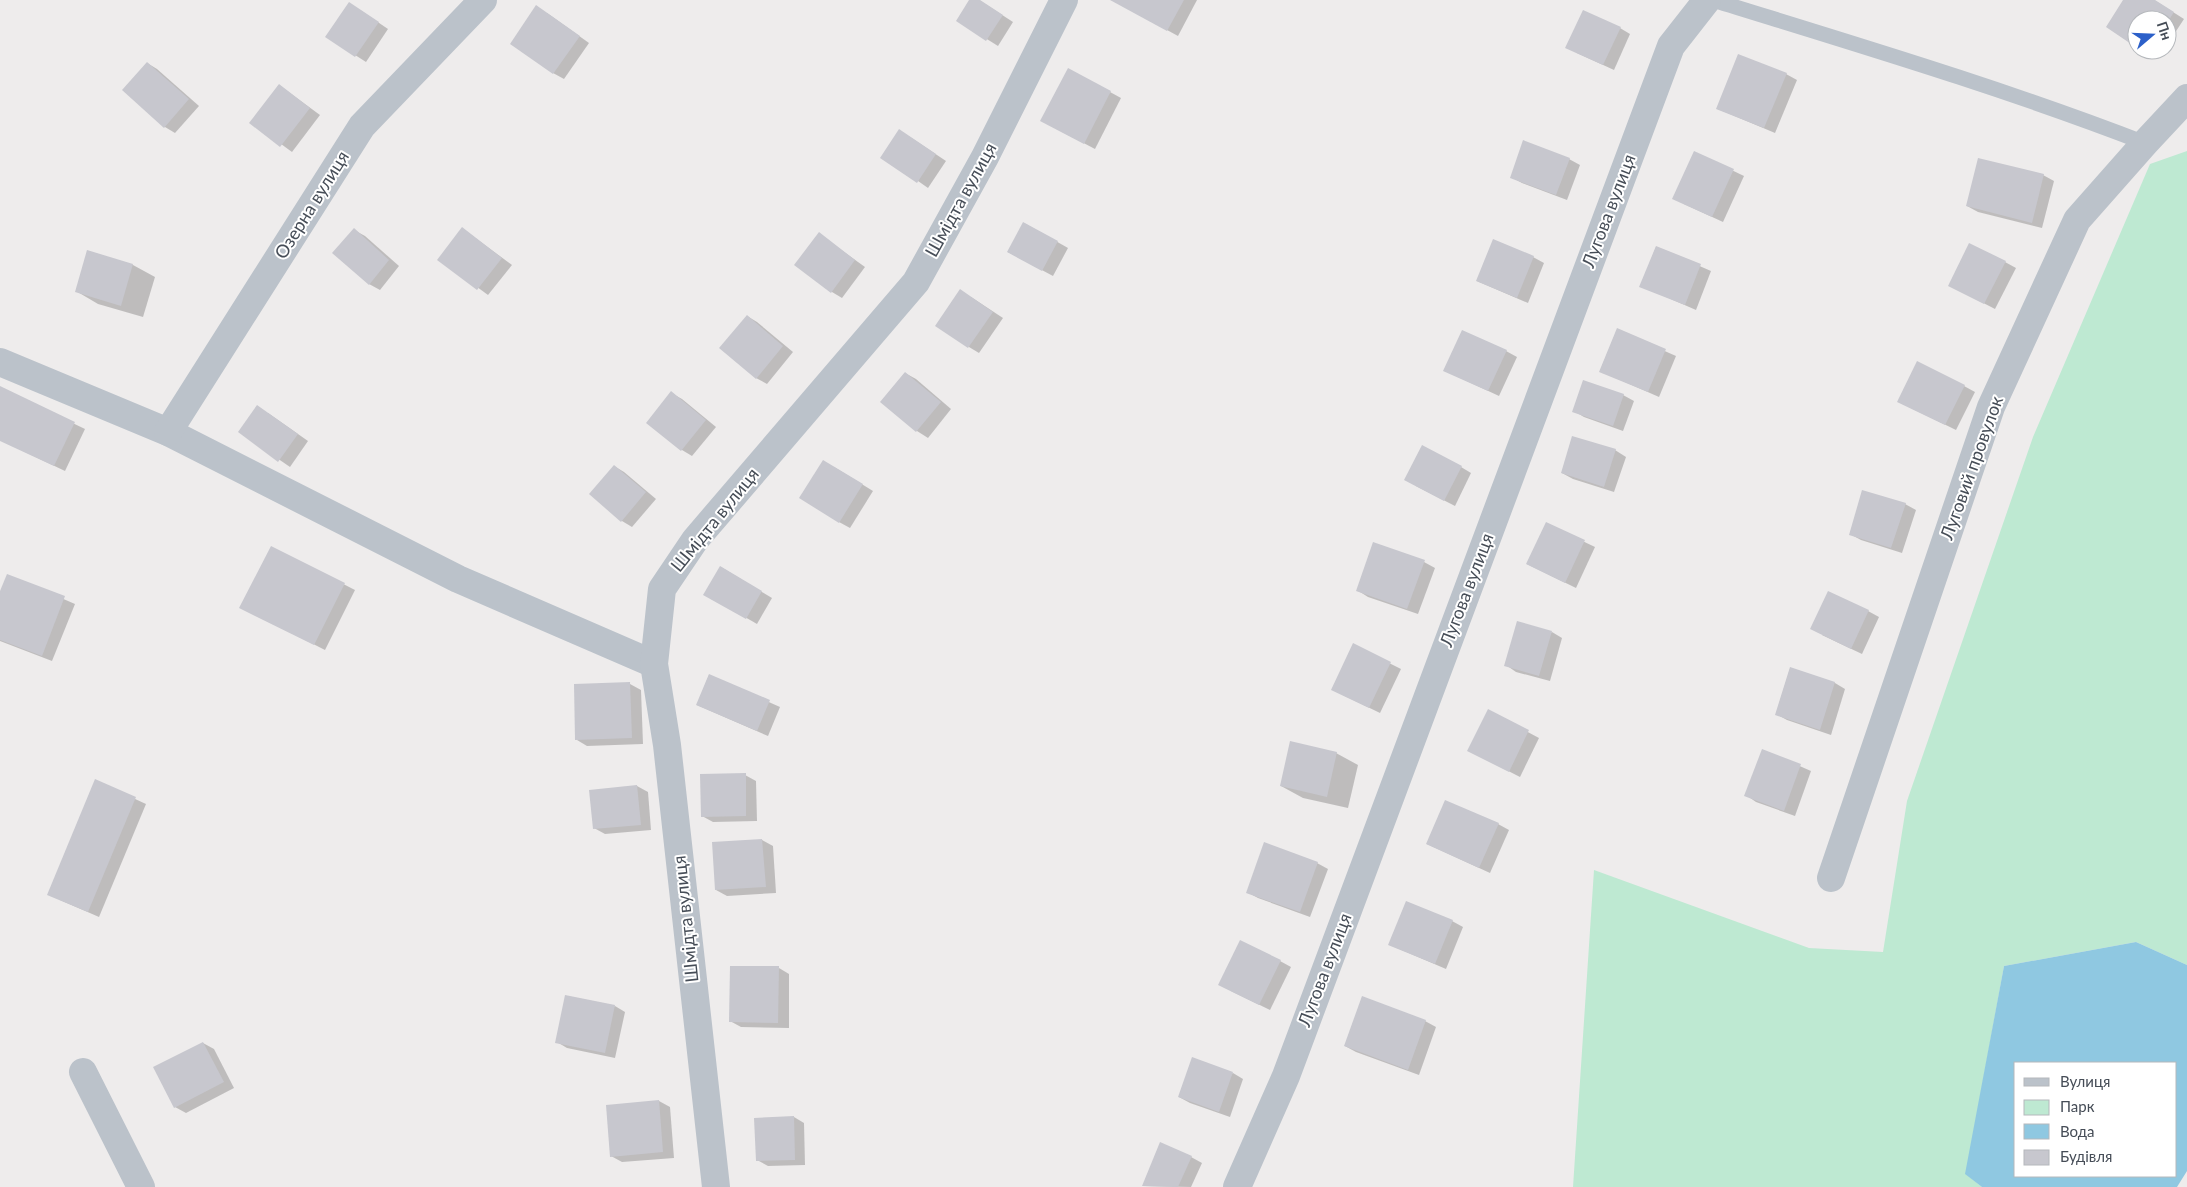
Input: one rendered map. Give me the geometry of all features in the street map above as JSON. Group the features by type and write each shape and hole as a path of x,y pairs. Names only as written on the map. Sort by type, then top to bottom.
{"street":[{"name":"Озерна вулиця","path":"168,432 362,126 483,0"},
{"name":"Шмідта вулиця","path":"716,1187 667,745 654,664 662,589 695,540 916,282 985,157 1064,0"},
{"name":"Лугова вулиця","path":"1237,1187 1286,1076 1671,46 1707,0"},
{"name":"Луговий провулок","path":"1831,878 1992,407 2078,220 2187,98"},
{"path":"0,362 168,432 458,579 654,664"},
{"path":"83,1072 140,1187"}],"lane":[{"path":"1713,0 1967,79 2072,115 2145,143"}],"green space":[{"path":"2187,151 2187,965 2136,942 2004,966 1966,1174 1982,1187 1573,1187 1594,870 1809,948 1883,952 1907,801 2033,437 2150,164"}],"water":[{"path":"2136,942 2187,965 2187,1171 2177,1187 1982,1187 1965,1174 2004,966"}],"building":[{"path":"969,0 980,0 1003,15 986,41 956,21"},
{"path":"1110,0 1184,0 1167,31"},
{"path":"2123,0 2155,0 2171,10 2127,10 2127,41 2106,27"},
{"path":"349,2 379,22 355,57 325,37"},
{"path":"536,5 580,36 553,74 510,44"},
{"path":"1583,10 1621,27 1603,65 1565,48"},
{"path":"1738,54 1787,73 1764,128 1716,109"},
{"path":"147,62 189,99 164,128 122,90"},
{"path":"1068,68 1111,91 1084,144 1040,121"},
{"path":"279,84 310,108 280,147 249,123"},
{"path":"899,129 936,154 917,183 880,158"},
{"path":"1523,140 1570,158 1556,195 1510,178"},
{"path":"1694,151 1734,169 1712,217 1672,199"},
{"path":"1978,158 2044,174 2032,223 1966,206"},
{"path":"1023,222 1058,241 1042,271 1007,252"},
{"path":"462,227 502,258 477,290 437,260"},
{"path":"354,228 389,260 369,285 332,253"},
{"path":"819,232 855,260 831,293 794,265"},
{"path":"1493,239 1534,256 1517,298 1476,281"},
{"path":"1969,243 2006,261 1984,304 1948,286"},
{"path":"1656,246 1701,264 1685,305 1639,287"},
{"path":"87,250 133,264 121,306 75,292"},
{"path":"960,289 993,312 968,348 935,326"},
{"path":"747,315 783,346 756,379 719,348"},
{"path":"1617,328 1666,349 1648,392 1599,372"},
{"path":"1462,330 1507,350 1488,391 1443,371"},
{"path":"1917,361 1965,385 1945,425 1897,402"},
{"path":"905,372 941,402 916,432 880,402"},
{"path":"1583,380 1624,394 1613,426 1572,412"},
{"path":"0,386 75,422 54,466 0,441"},
{"path":"671,391 706,420 681,451 646,423"},
{"path":"257,405 298,434 278,462 238,432"},
{"path":"1572,436 1616,449 1604,487 1561,473"},
{"path":"1422,445 1462,466 1444,501 1404,480"},
{"path":"823,460 863,484 839,523 799,498"},
{"path":"614,465 646,492 621,522 589,494"},
{"path":"1862,490 1906,503 1891,548 1849,535"},
{"path":"1546,522 1585,540 1565,583 1526,564"},
{"path":"1373,542 1425,560 1407,609 1356,591"},
{"path":"271,546 345,583 314,645 239,608"},
{"path":"720,566 762,591 746,619 703,595"},
{"path":"7,574 65,596 42,656 0,640 0,591"},
{"path":"1828,591 1869,610 1851,649 1810,629"},
{"path":"1517,621 1552,631 1539,676 1504,666"},
{"path":"1353,643 1391,662 1369,708 1331,690"},
{"path":"1790,667 1835,682 1820,730 1775,715"},
{"path":"709,674 770,700 757,731 696,705"},
{"path":"630,682 632,738 575,740 574,684"},
{"path":"1488,709 1529,730 1509,772 1467,751"},
{"path":"1290,741 1337,752 1327,797 1280,786"},
{"path":"1762,749 1801,764 1784,811 1744,796"},
{"path":"746,773 746,816 701,817 700,774"},
{"path":"95,779 136,797 88,912 47,895"},
{"path":"637,785 641,825 593,829 589,790"},
{"path":"1445,800 1499,823 1479,868 1426,844"},
{"path":"762,839 766,887 715,890 712,842"},
{"path":"1264,842 1318,862 1300,912 1246,893"},
{"path":"1406,901 1453,920 1435,964 1388,945"},
{"path":"1240,940 1281,960 1259,1005 1218,985"},
{"path":"730,966 779,966 778,1023 729,1022"},
{"path":"565,995 615,1005 605,1053 555,1043"},
{"path":"1362,996 1426,1020 1408,1070 1344,1046"},
{"path":"203,1042 224,1082 174,1108 153,1067"},
{"path":"1192,1057 1233,1072 1219,1112 1178,1097"},
{"path":"659,1100 663,1152 610,1157 606,1105"},
{"path":"794,1116 795,1160 756,1161 754,1118"},
{"path":"1160,1142 1192,1156 1178,1187 1142,1186"}]}
